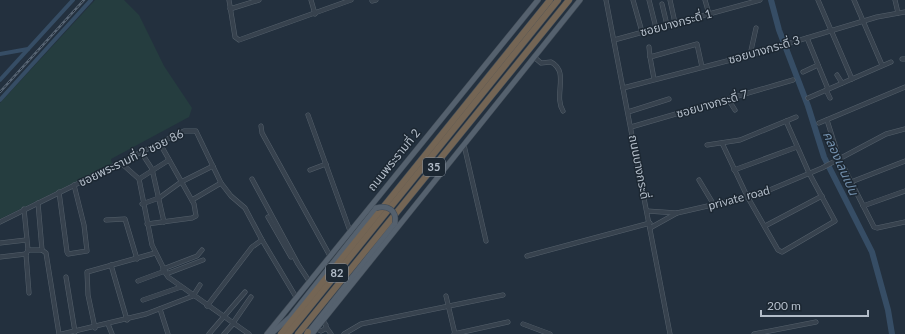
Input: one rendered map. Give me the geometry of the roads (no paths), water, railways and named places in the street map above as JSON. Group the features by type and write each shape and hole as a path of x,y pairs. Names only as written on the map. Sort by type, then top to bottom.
{"highway":[{"name":"ถนนพระรามที่ 2","path":"279,334 550,0"},
{"name":"82","path":"288,334 558,0"},
{"name":"82","path":"298,334 568,0"},
{"name":"35","path":"298,334 568,0"},
{"path":"279,334 290,316"}],"main road":[{"name":"ถนนพระรามที่ 2","path":"266,334 538,0"},
{"name":"35","path":"309,334 317,329 580,0"},
{"path":"270,334 290,316 376,208 384,207 392,210 395,215 395,223 309,334"}],"street":[{"path":"229,0 236,37 239,40 351,0"},
{"path":"230,9 259,0"},
{"path":"311,0 315,14"},
{"name":"ถนนบางกระดี่","path":"606,0 670,334"},
{"path":"633,0 642,32"},
{"path":"649,0 656,28"},
{"path":"670,0 676,23"},
{"path":"705,0 709,14"},
{"path":"740,0 741,6"},
{"name":"ซอยบางกระดี่ 1","path":"614,40 760,0"},
{"path":"818,0 852,79"},
{"path":"854,0 882,65"},
{"path":"895,0 898,13"},
{"path":"662,4 667,25"},
{"name":"ซอยบางกระดี่ 3","path":"623,88 750,55 864,22 876,17 905,12"},
{"path":"750,55 756,28"},
{"path":"807,38 830,98"},
{"path":"650,57 699,44 702,67"},
{"path":"649,47 654,80"},
{"path":"534,57 541,63 551,62 559,69 562,75 558,97 563,111"},
{"path":"808,98 891,62"},
{"path":"803,72 818,66"},
{"path":"837,75 842,83"},
{"name":"ซอยบางกระดี่ 7","path":"631,126 792,80"},
{"path":"819,123 905,87"},
{"path":"728,99 735,110"},
{"path":"628,112 669,100"},
{"path":"308,115 350,231"},
{"path":"707,146 740,140 796,117"},
{"path":"827,120 839,158 875,228 905,222"},
{"path":"722,143 747,196 778,250 782,252 835,220 809,173 786,121"},
{"path":"261,126 262,133 330,256"},
{"path":"839,158 886,134 905,129"},
{"name":"ซอยพระรามที่ 2 ซอย 86","path":"0,222 184,131 196,131 221,183 231,196 245,208 296,297"},
{"path":"147,224 196,216 192,200 159,144"},
{"path":"464,145 486,241"},
{"path":"734,170 797,146"},
{"path":"141,152 152,169 164,222"},
{"name":"private road","path":"677,214 760,194 822,168 839,158"},
{"path":"139,179 152,169 169,160"},
{"path":"851,182 905,162"},
{"path":"121,163 139,179 142,204 155,253 165,271 181,287 225,317 243,332 249,334"},
{"path":"310,170 326,164"},
{"path":"142,204 159,198 181,182 213,166"},
{"path":"252,179 308,282"},
{"path":"699,180 714,205"},
{"path":"192,200 221,183"},
{"path":"59,192 67,252 68,254 87,251 84,225 74,185"},
{"path":"863,206 905,191"},
{"path":"765,226 822,196"},
{"path":"38,203 42,250 46,253 59,334"},
{"path":"24,209 29,293"},
{"path":"647,211 677,214"},
{"path":"660,212 661,222"},
{"path":"527,256 650,226 677,214"},
{"path":"268,217 308,282"},
{"path":"106,220 125,219 137,259"},
{"path":"0,243 26,240"},
{"path":"207,306 252,247 262,240"},
{"path":"0,257 42,250"},
{"path":"138,282 197,256 202,250"},
{"path":"94,328 88,295 87,274 89,270 137,259 155,253"},
{"path":"165,271 203,260"},
{"path":"111,265 127,320"},
{"path":"66,277 74,332"},
{"path":"63,334 127,320 160,309 193,296 200,285"},
{"path":"143,300 181,287"},
{"path":"209,334 225,317 244,292"},
{"path":"344,334 362,324 502,295"},
{"path":"446,296 454,334 508,322"},
{"path":"224,334 251,297"},
{"path":"160,309 168,334"},
{"path":"323,321 325,330"},
{"path":"754,334 816,322"},
{"path":"108,324 112,334"},
{"path":"523,324 550,334"},
{"path":"317,329 325,330 331,334"}],"waterway":[{"path":"0,80 73,0"},
{"path":"0,100 91,0"},
{"name":"คลองเลนเปน","path":"771,0 779,30 808,106 824,157 872,252 888,310 892,334"},
{"path":"0,54 28,49"}],"railway":[{"path":"0,92 84,0"}]}
